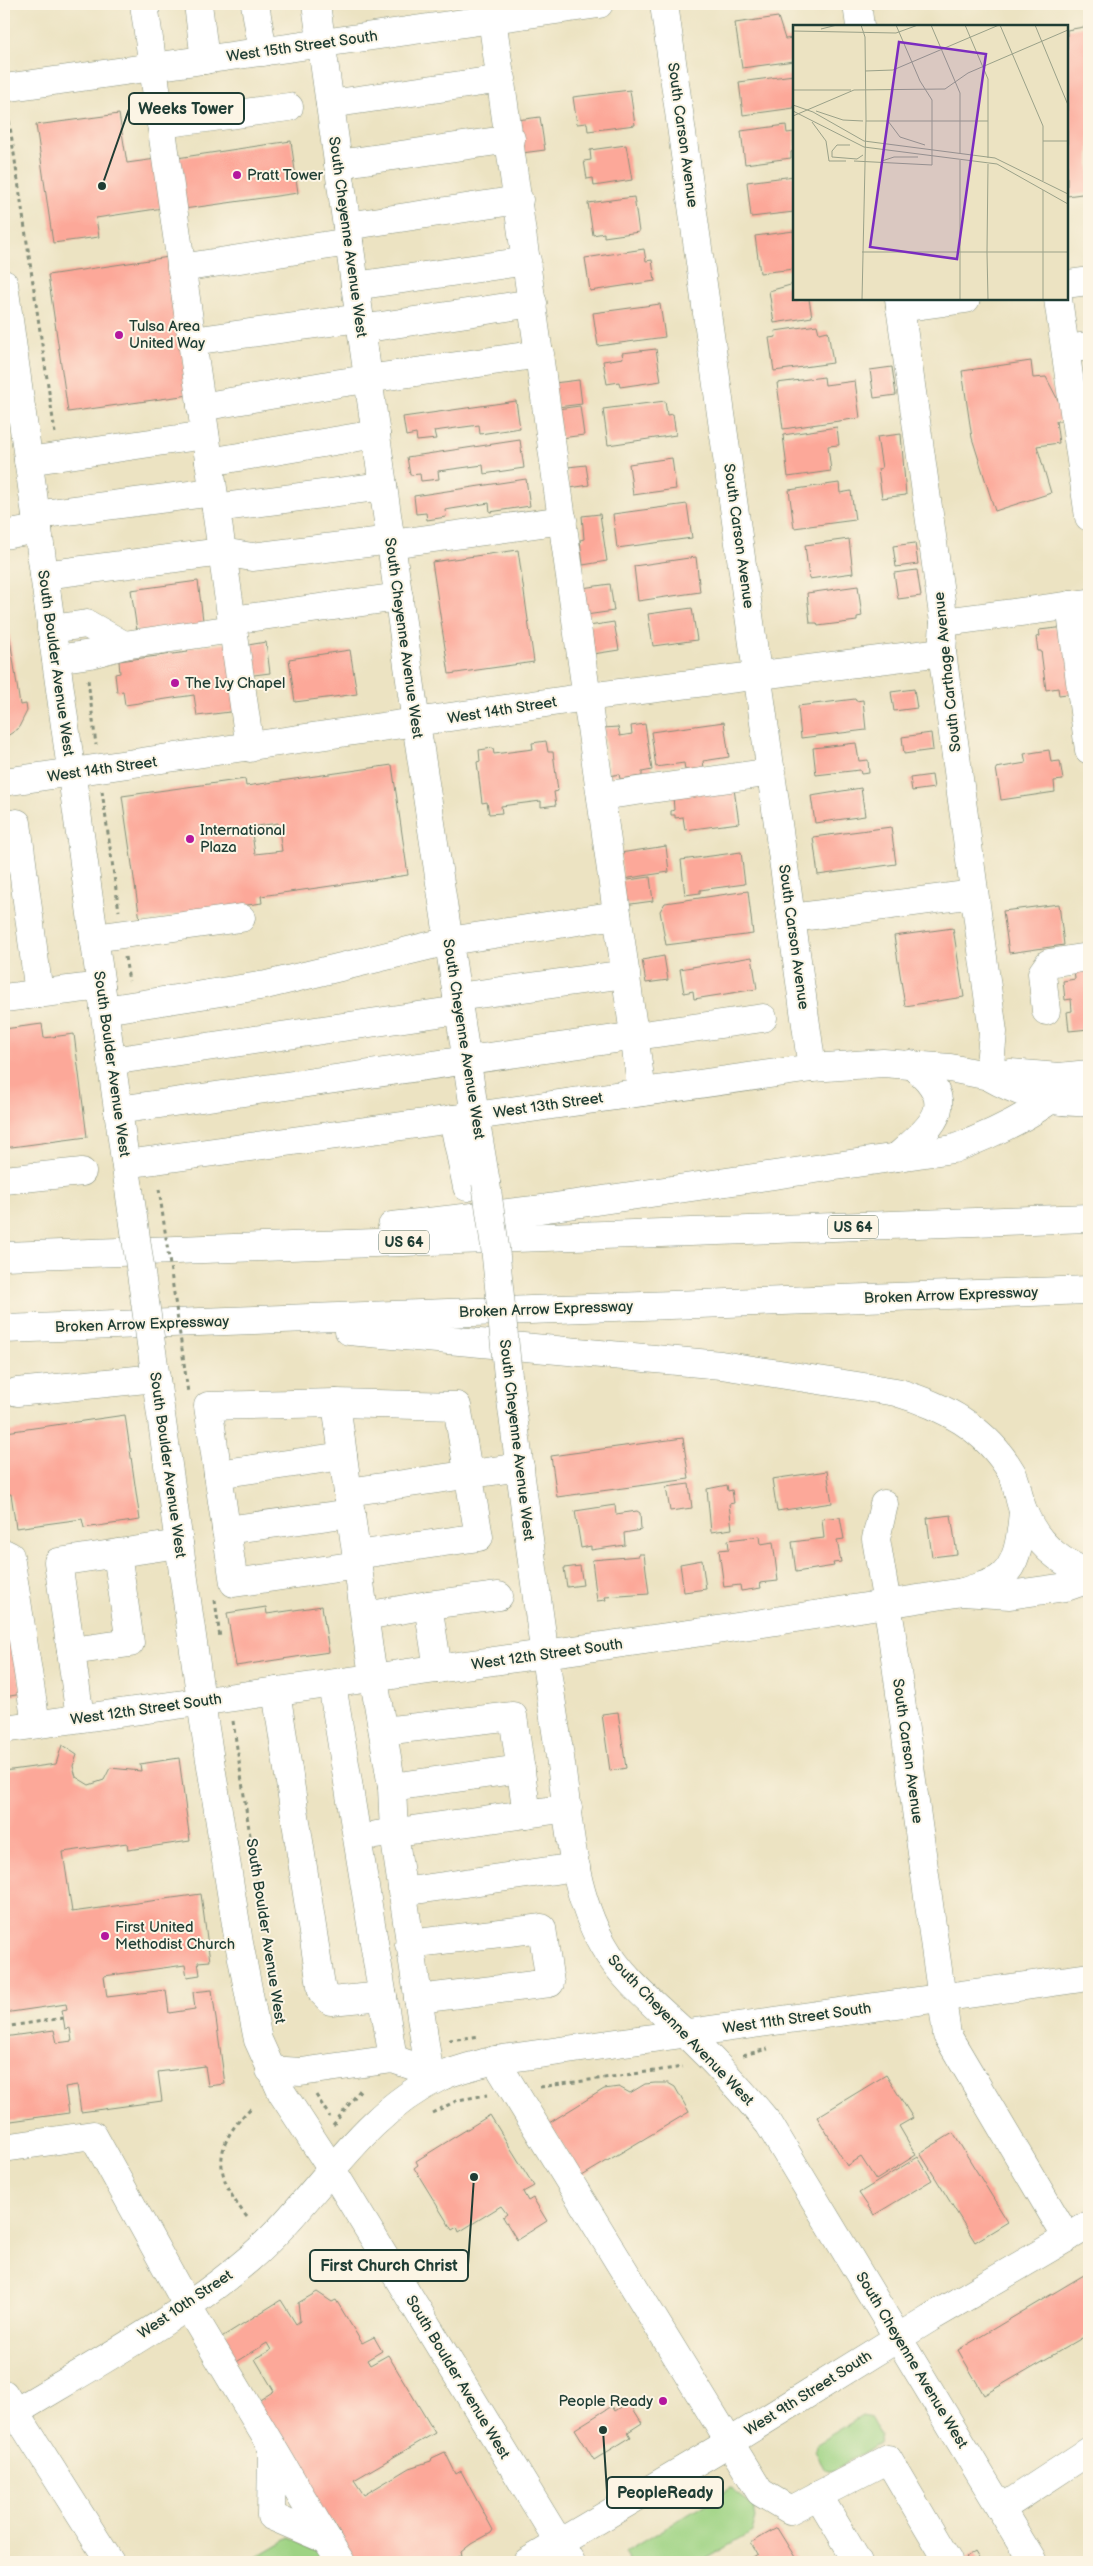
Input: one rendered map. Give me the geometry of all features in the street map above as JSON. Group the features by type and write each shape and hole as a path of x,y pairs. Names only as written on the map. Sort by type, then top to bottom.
{"main road":[{"path":"144,4 250,748"},
{"path":"198,4 205,60"},
{"path":"255,4 263,52"},
{"name":"South Cheyenne Avenue West","path":"316,4 416,723 467,1060 464,1117 477,1185 495,1246 508,1376 544,1654 576,1867 583,1900 604,1947 625,1974 729,2076 769,2124 1033,2562"},
{"name":"West 15th Street South","path":"4,88 321,44 492,11 599,4"},
{"name":"South Carson Avenue","path":"664,4 759,674 812,1068"},
{"path":"857,4 860,25"},
{"path":"492,11 642,1092"},
{"path":"330,104 502,78"},
{"path":"161,124 289,107"},
{"path":"338,164 511,139"},
{"path":"182,268 519,200"},
{"path":"355,286 527,261"},
{"name":"South Boulder Avenue West","path":"4,284 201,1702 239,1943 258,2040 270,2070 302,2127 331,2168 565,2553"},
{"path":"1072,287 1085,347 1089,405"},
{"path":"1072,287 1089,517"},
{"path":"899,303 949,300"},
{"name":"South Carthage Avenue","path":"899,303 944,622 942,652 993,1032 989,1076"},
{"path":"192,341 533,304"},
{"path":"201,407 368,379 540,354"},
{"path":"209,462 376,434"},
{"path":"28,460 205,435"},
{"path":"4,535 37,522 214,500 383,486"},
{"path":"44,575 222,552 252,557 391,542 563,520"},
{"path":"56,659 91,654 124,645 232,625 399,597"},
{"path":"944,622 1080,604 1089,750"},
{"path":"51,629 87,624 124,645"},
{"name":"West 14th Street","path":"4,782 250,748 587,697 942,652"},
{"path":"601,796 772,772"},
{"path":"4,825 17,823 39,994"},
{"path":"792,918 974,894"},
{"path":"4,998 39,994 103,998 132,1006 266,985 449,941 617,915"},
{"path":"94,938 241,918"},
{"path":"1046,1011 1042,973 1049,963 1089,957"},
{"path":"111,1060 458,1004 626,974"},
{"path":"118,1110 763,1018"},
{"name":"West 13th Street","path":"127,1177 464,1117 812,1068 882,1063 911,1064 950,1068 989,1076"},
{"path":"897,1157 934,1122 938,1110 934,1087 928,1078 911,1064"},
{"path":"989,1076 1010,1073 1059,1077 1089,1075"},
{"path":"191,1248 534,1210 953,1149 978,1140 1049,1101 1089,1075"},
{"path":"989,1076 1019,1092 1049,1101 1089,1102"},
{"path":"4,1180 82,1172"},
{"name":"US 64","path":"4,1256 1089,1218"},
{"name":"Broken Arrow Expressway","path":"4,1329 1089,1290"},
{"path":"238,1320 721,1364 896,1392 922,1400 969,1424 992,1445 1012,1474 1023,1511 1049,1552 1072,1567 1089,1574"},
{"path":"17,1392 155,1372"},
{"path":"336,1402 365,1616 392,1787 394,1833 409,1944 418,1999 435,2074"},
{"path":"336,1402 457,1406 479,1537 234,1583 208,1406 336,1402"},
{"path":"218,1474 343,1456"},
{"path":"226,1530 468,1475 520,1468"},
{"name":"South Carson Avenue","path":"884,1504 876,1539 948,2036 1078,2232"},
{"path":"963,1592 998,1579 1009,1568 1020,1538 1023,1511"},
{"path":"80,1718 58,1562 179,1544"},
{"path":"4,1553 10,1556 36,1724"},
{"path":"71,1651 130,1643 117,1553"},
{"name":"West 12th Street South","path":"4,1729 887,1605 963,1592 1010,1594 1066,1587 1089,1579"},
{"path":"365,1616 428,1605 499,1596"},
{"path":"428,1605 438,1669"},
{"path":"332,1684 393,2059"},
{"path":"276,1691 322,1992 331,2001 383,1996"},
{"path":"384,1731 513,1716 527,1814"},
{"path":"392,1787 521,1768"},
{"path":"357,1838 568,1808"},
{"path":"402,1892 576,1867"},
{"path":"409,1944 542,1928 550,1983 418,1999"},
{"name":"West 11th Street South","path":"331,2168 380,2117 435,2074 494,2060 1089,1977"},
{"path":"270,2070 301,2072 393,2059 435,2074"},
{"path":"494,2060 760,2492 790,2510 888,2460 948,2560 945,2562"},
{"path":"4,2148 93,2135 187,2305 272,2447 271,2516 334,2551"},
{"name":"West 10th Street","path":"8,2408 187,2305 251,2257 331,2168"},
{"name":"West 9th Street South","path":"527,2562 565,2553 730,2442 898,2338 1078,2232"},
{"path":"8,2408 110,2562"},
{"path":"1001,2509 1089,2452"},
{"path":"818,2495 858,2562"}],"path":[{"name":"South Boulder Avenue West","path":"99,769 132,1006"},
{"name":"South Boulder Avenue West","path":"160,1189 184,1364"},
{"name":"South Boulder Avenue West","path":"230,1698 263,1919"},
{"path":"4,2027 63,2018"},
{"path":"301,2072 349,2148"},
{"path":"247,2217 228,2192 222,2158 231,2130 252,2107"}],"green space":[{"path":"862,2416 871,2418 881,2436 879,2444 833,2471 825,2469 815,2451 816,2444"},
{"path":"730,2488 754,2506 756,2517 752,2532 700,2562 628,2562 629,2559 625,2552"},
{"path":"289,2538 319,2553 325,2562 248,2562"}],"building":[{"path":"778,17 785,39 793,38 793,61 742,68 735,23"},
{"path":"1089,26 1089,193 1068,196 1068,30"},
{"path":"793,75 793,108 743,115 739,82"},
{"path":"630,90 635,125 588,131 587,123 577,124 573,97"},
{"path":"119,114 127,163 156,159 163,208 96,218 99,237 53,243 36,125"},
{"path":"540,117 545,150 522,153 517,120"},
{"path":"786,125 787,133 793,132 791,158 745,164 741,131"},
{"name":"Pratt Tower","path":"291,141 298,193 184,209 177,158"},
{"path":"626,145 632,180 594,186 593,178 587,179 584,161 591,160 590,150"},
{"path":"793,176 793,212 751,217 747,182"},
{"path":"634,197 639,232 604,237 604,233 593,235 588,203"},
{"path":"793,231 793,269 760,273 755,236"},
{"path":"644,249 646,261 652,260 655,281 590,291 585,258"},
{"name":"Tulsa Area United Way","path":"169,257 189,395 68,412 48,275"},
{"path":"793,284 793,300 809,300 812,317 774,323 769,291"},
{"path":"660,304 665,337 598,346 593,313"},
{"path":"817,325 819,333 828,331 833,363 774,371 769,338 776,337 775,331"},
{"path":"656,349 661,381 620,387 619,382 607,384 603,361 623,358 622,353"},
{"path":"1031,361 1033,378 1046,377 1061,406 1064,421 1056,421 1059,443 1037,446 1051,493 995,511 972,438 962,371"},
{"path":"892,367 896,395 874,398 870,370"},
{"path":"824,377 825,385 855,381 860,418 783,429 777,383"},
{"path":"579,380 582,404 557,407 554,383"},
{"path":"516,401 520,428 480,434 479,425 434,431 436,439 417,441 416,434 406,436 403,417"},
{"path":"665,401 667,415 673,414 676,435 608,445 603,409"},
{"path":"580,406 584,435 561,438 557,409"},
{"path":"837,427 839,445 828,446 831,471 788,477 783,435"},
{"path":"901,434 906,495 882,498 878,469 882,468 877,437"},
{"path":"520,440 524,468 484,474 483,465 438,471 439,479 421,481 420,474 410,475 407,457"},
{"path":"672,458 676,489 633,495 629,464"},
{"path":"586,465 589,485 570,488 568,467"},
{"path":"526,479 530,506 490,512 489,503 445,510 446,517 427,520 426,513 416,514 414,496"},
{"path":"839,483 840,493 851,491 855,520 794,528 789,490"},
{"path":"687,504 692,538 617,548 613,514"},
{"path":"600,514 607,561 583,565 580,540 584,539 582,516"},
{"path":"849,539 853,573 809,579 805,545"},
{"path":"915,543 918,564 896,567 893,546"},
{"path":"518,550 534,662 449,674 432,562"},
{"path":"696,557 700,592 638,601 634,566"},
{"path":"917,570 921,596 898,599 894,573"},
{"path":"198,581 204,628 138,637 131,590"},
{"path":"610,584 614,611 586,615 582,588"},
{"path":"858,586 862,616 857,617 857,621 818,626 817,623 810,623 807,593"},
{"path":"4,599 20,705 26,704 27,711 18,729 4,738"},
{"path":"692,608 697,640 653,646 648,614"},
{"path":"614,622 619,650 593,654 589,626"},
{"path":"1066,627 1075,693 1059,695 1058,688 1046,690 1041,651 1038,651 1036,637 1040,636 1039,630"},
{"path":"266,642 270,673 246,676 242,646"},
{"name":"The Ivy Chapel","path":"229,643 238,711 197,716 194,695 125,705 123,691 117,692 115,674 120,673 119,661 188,652 187,648"},
{"path":"350,650 357,694 295,702 289,659"},
{"path":"914,689 917,708 894,711 891,692"},
{"path":"855,699 856,701 863,700 866,730 801,738 798,706"},
{"path":"724,722 729,757 703,761 704,768 685,770 684,763 656,767 651,732"},
{"path":"645,724 652,770 642,772 642,776 620,779 619,774 610,776 603,728 618,727 620,736 632,734 631,726"},
{"path":"931,733 933,750 904,754 902,737"},
{"path":"546,741 548,752 553,752 558,791 554,792 556,805 541,807 541,801 501,806 502,813 489,814 487,802 482,803 477,762 480,761 479,750 493,748 494,754 533,749 532,743"},
{"path":"856,743 859,761 868,760 869,773 861,774 860,770 816,775 813,748"},
{"path":"1049,750 1051,762 1060,761 1063,780 1054,781 1055,792 1001,800 996,768 1026,763 1024,754"},
{"name":"International Plaza","path":"392,765 408,875 261,896 262,903 140,920 122,796 245,779 246,786","holes":["278,823 282,851 255,854 251,827"]},
{"path":"932,775 934,788 912,791 910,778"},
{"path":"861,788 865,816 815,823 811,796"},
{"path":"734,789 739,823 685,830 683,817 675,818 675,815 671,815 671,811 674,810 673,795"},
{"path":"891,827 896,864 818,875 813,837"},
{"path":"666,846 669,872 623,879 620,853"},
{"path":"741,852 745,884 700,890 700,893 685,895 681,860"},
{"path":"650,877 653,901 624,905 621,881"},
{"path":"748,891 753,934 666,945 660,911 665,903"},
{"path":"1059,904 1064,945 1009,953 1003,911"},
{"path":"953,928 964,997 905,1006 894,936"},
{"path":"664,956 668,980 646,983 642,960"},
{"path":"752,957 757,989 694,999 693,991 684,993 680,969"},
{"path":"1089,968 1089,1029 1069,1031 1067,1012 1072,1011 1071,999 1065,1000 1063,981 1075,979 1074,970"},
{"path":"42,1024 44,1038 74,1034 87,1137 4,1148 4,1029"},
{"path":"125,1415 140,1520 84,1528 82,1519 16,1528 11,1494 4,1495 6,1432"},
{"path":"683,1438 689,1479 557,1497 551,1456"},
{"path":"827,1471 832,1503 777,1511 772,1479"},
{"path":"689,1484 692,1508 670,1511 666,1487"},
{"path":"727,1485 728,1491 732,1490 734,1503 729,1504 732,1529 711,1532 707,1489"},
{"path":"615,1505 616,1514 637,1511 640,1513 641,1530 624,1533 625,1545 591,1550 591,1546 581,1548 575,1511"},
{"path":"951,1515 957,1554 932,1557 927,1518"},
{"path":"840,1517 844,1539 837,1540 841,1562 833,1563 834,1566 796,1572 792,1542 824,1538 822,1519"},
{"path":"760,1536 761,1544 773,1542 778,1581 760,1583 761,1588 741,1591 740,1585 724,1587 719,1550 729,1549 728,1540"},
{"path":"639,1554 644,1554 649,1594 605,1597 606,1600 597,1601 592,1560 639,1556"},
{"path":"702,1560 706,1589 684,1592 680,1564"},
{"path":"580,1566 583,1585 567,1587 564,1568"},
{"path":"4,1581 22,1694 4,1697"},
{"path":"322,1606 329,1652 236,1666 227,1613 266,1607 267,1614"},
{"path":"618,1712 626,1768 610,1771 602,1714"},
{"name":"First United Methodist Church","path":"62,1745 77,1755 73,1766 76,1777 89,1785 104,1780 110,1768 141,1771 140,1764 179,1758 190,1841 128,1850 127,1843 63,1852 72,1912 201,1894 210,1961 198,1962 200,1975 187,1977 185,1965 104,1976 107,1997 166,1990 169,2013 195,2009 193,1992 212,1990 225,2084 208,2086 205,2066 158,2072 162,2101 81,2112 77,2085 65,2087 69,2113 4,2122 4,2037 54,2030 57,2043 72,2041 70,2028 65,2029 62,2010 67,2009 66,2004 4,2013 4,1771 56,1764"},
{"path":"886,2075 913,2118 899,2126 916,2155 876,2180 861,2157 847,2166 817,2117"},
{"path":"668,2083 675,2087 689,2112 582,2176 549,2123 604,2089 619,2087 630,2093 645,2084"},
{"path":"490,2115 534,2186 523,2192 528,2201 533,2198 547,2221 517,2240 503,2217 507,2214 501,2206 459,2232 457,2227 452,2230 414,2168 418,2165 416,2161"},
{"path":"953,2133 1008,2222 975,2242 920,2153"},
{"path":"918,2157 932,2180 874,2215 859,2193"},
{"path":"1089,2272 1089,2334 984,2395 958,2350"},
{"path":"317,2292 332,2302 336,2300 362,2343 374,2337 382,2351 367,2360 370,2365 388,2355 435,2433 354,2480 364,2495 409,2468 431,2461 432,2458 445,2452 456,2474 461,2471 493,2530 461,2552 462,2555 449,2562 356,2562 333,2522 329,2524 255,2403 274,2391 255,2359 271,2350 267,2343 235,2363 220,2338 281,2300 296,2324 300,2321 298,2303"},
{"path":"629,2402 642,2423 628,2432 631,2437 594,2460 575,2429 612,2406 615,2411"},
{"path":"777,2528 798,2562 746,2562 758,2555 751,2543"},
{"path":"975,2552 981,2562 969,2562 966,2558"}],"place":[{"name":"Pratt Tower","path":"237,175"},
{"name":"Weeks Tower","path":"102,186"},
{"name":"Tulsa Area United Way","path":"119,335"},
{"name":"The Ivy Chapel","path":"175,683"},
{"name":"International Plaza","path":"190,839"},
{"name":"First United Methodist Church","path":"105,1936"},
{"name":"First Church Christ","path":"474,2177"},
{"name":"People Ready","path":"663,2401"},
{"name":"PeopleReady","path":"603,2430"}]}
